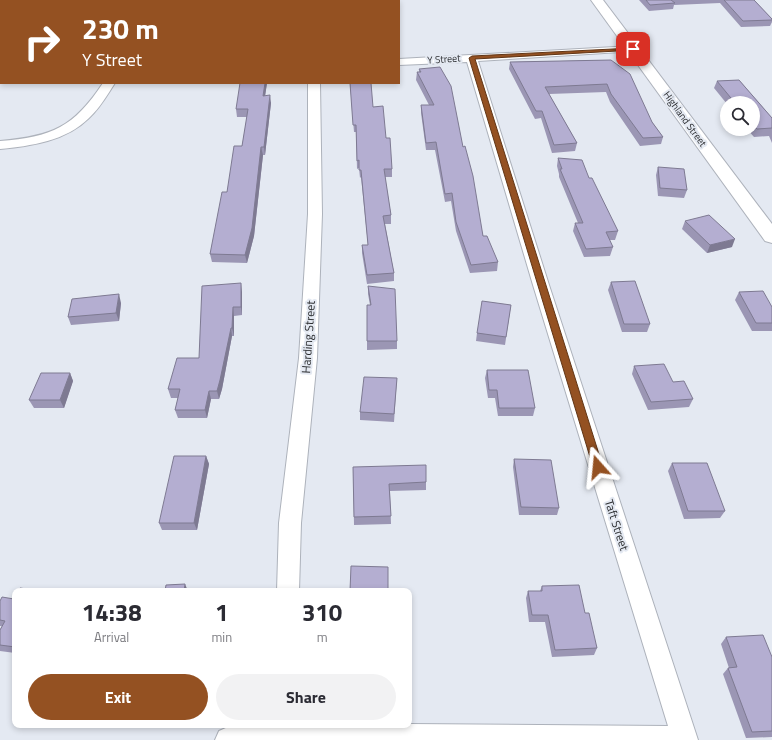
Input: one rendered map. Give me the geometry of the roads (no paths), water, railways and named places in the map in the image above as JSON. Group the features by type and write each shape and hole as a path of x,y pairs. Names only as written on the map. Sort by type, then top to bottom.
{"street":[{"name":"Highland Street","path":"597,0 772,238"},
{"name":"Y Street","path":"400,62 633,49"},
{"name":"Taft Street","path":"472,58 541,285 684,740"},
{"path":"0,145 32,141 69,128 82,118 108,84"},
{"name":"Harding Street","path":"288,588 290,523 308,358 315,214 314,84"},
{"path":"228,740 298,734 684,740"}]}
